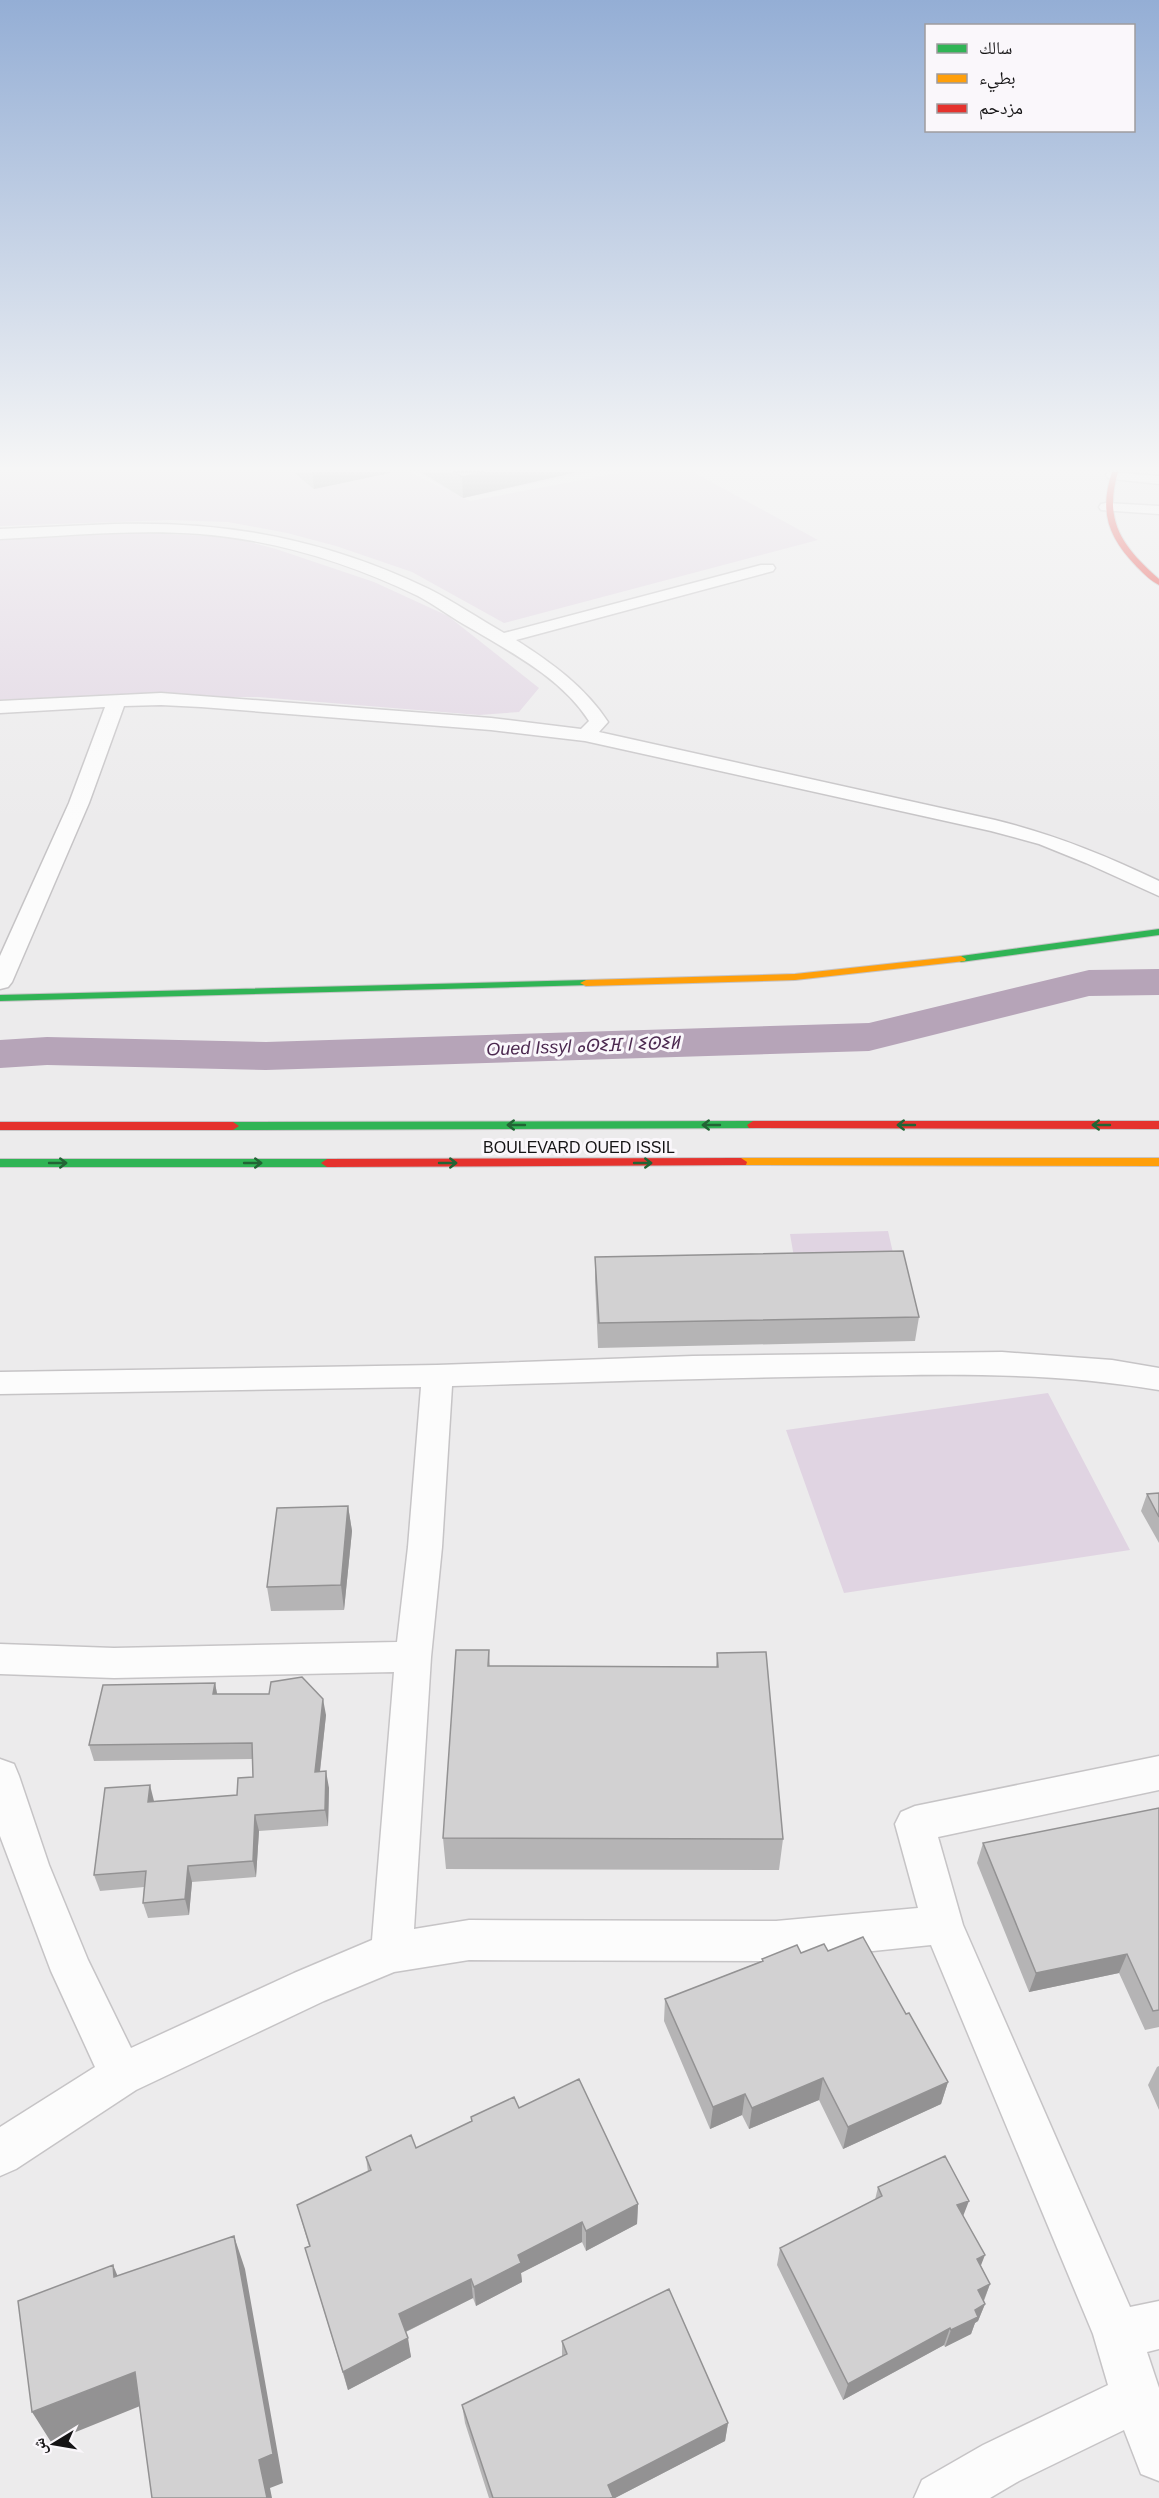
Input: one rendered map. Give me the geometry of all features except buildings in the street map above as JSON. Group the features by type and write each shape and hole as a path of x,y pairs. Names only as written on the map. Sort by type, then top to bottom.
{"main road":[{"path":"0,998 795,977 907,967 1159,932"},
{"name":"BOULEVARD OUED ISSIL","path":"0,1126 1159,1125"},
{"name":"BOULEVARD OUED ISSIL","path":"0,1163 1159,1162"}],"street":[{"path":"413,589 447,605 546,669 594,712 600,722 585,735"},
{"path":"502,639 690,589"},
{"path":"0,707 161,699 490,724 585,735 994,825 1046,840 1094,858 1159,889"},
{"path":"0,982 79,803 117,701"},
{"path":"0,1383 437,1376 693,1367 1002,1363 1112,1371 1159,1379"},
{"path":"392,1952 413,1657 425,1547 437,1376"},
{"path":"0,1659 114,1663 413,1657"},
{"path":"1159,1773 915,1824 943,1925 1138,2329 1137,2397 1159,2456"},
{"path":"0,1776 29,1865 72,1971 121,2075"},
{"path":"0,2153 121,2075 309,1987 392,1952 469,1940 776,1941 943,1925"},
{"path":"940,2498 1001,2463 1137,2397"}],"shaded area":[{"path":"0,589 388,589 448,616 539,688 519,712 479,715 258,697 67,697 0,700"},
{"path":"442,589 634,589 504,623"},
{"path":"888,1231 896,1266 796,1269 790,1234"},
{"path":"1048,1393 1130,1550 844,1593 786,1430"}],"waterway":[{"name":"Oued Issyl ⴰⵙⵉⴼ ⵏ ⵉⵙⵉⵍ","path":"0,1054 47,1051 266,1056 869,1037 1089,983 1159,982"}],"traffic: fast":[{"path":"961,959 1159,932"},
{"path":"0,998 586,983"},
{"path":"233,1126 753,1125"},
{"path":"0,1163 327,1163"}],"traffic: slow":[{"path":"586,983 795,977 961,959"},
{"path":"741,1162 1159,1162"}],"traffic: jam":[{"path":"753,1125 1159,1125"},
{"path":"0,1126 233,1126"},
{"path":"327,1163 741,1162"}]}
